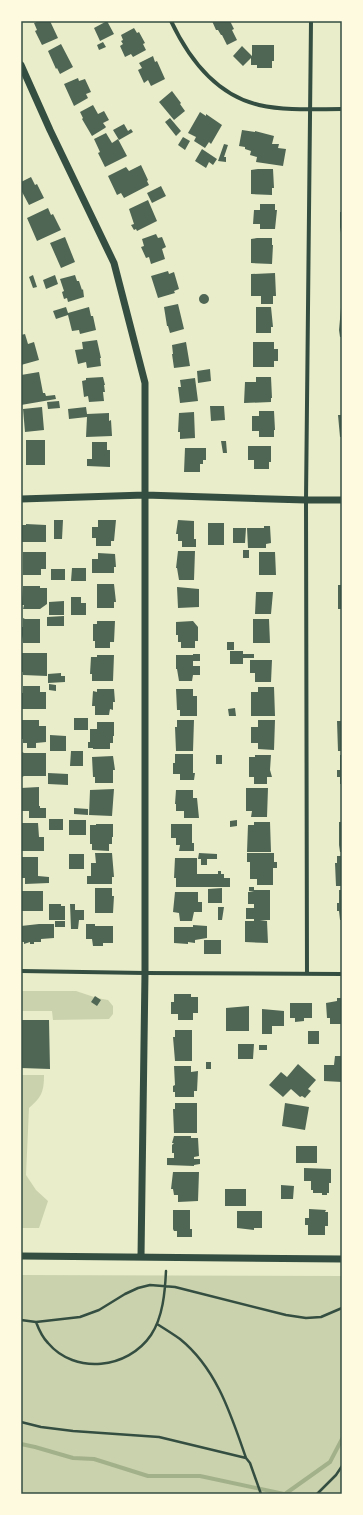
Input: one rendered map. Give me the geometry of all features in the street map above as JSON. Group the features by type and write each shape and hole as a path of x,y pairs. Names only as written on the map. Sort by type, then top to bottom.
{"street":[{"path":"171,21 187,51 197,64 210,79 233,95 258,105 275,108 342,109"},
{"path":"307,973 306,500 311,21"},
{"path":"21,65 50,130 114,263 145,383 145,973 141,1257"},
{"path":"21,499 145,495 342,500"},
{"path":"21,971 342,974"},
{"path":"21,1256 342,1259"}],"path":[{"path":"36,1322 44,1338 57,1352 70,1360 93,1364 109,1363 120,1360 131,1354 150,1336 157,1324 165,1286 166,1271"},
{"path":"21,1320 36,1322 80,1317 100,1310 125,1294 138,1288 150,1285 175,1287 286,1315 306,1318 321,1317 342,1308"},
{"path":"157,1324 181,1340 201,1360 217,1384 229,1408 246,1458 250,1462 261,1494"},
{"path":"21,1422 41,1427 73,1431 159,1437 246,1458"},
{"path":"318,1494 336,1475 342,1466"}],"green space":[{"path":"21,991 76,991 108,1000 113,1006 113,1014 109,1019 53,1020 52,1011 21,1011"},
{"path":"21,1075 44,1075 41,1093 37,1100 29,1108 26,1175 36,1190 48,1201 39,1228 21,1228"},
{"path":"21,1275 342,1276 342,1494 21,1494"}],"building":[{"path":"39,21 50,21 58,38 42,45 35,31 37,30 34,23"},
{"path":"107,21 114,34 100,41 94,28"},
{"path":"212,21 230,21 234,29 232,30 237,40 227,45 222,35 218,30 216,30"},
{"path":"134,28 137,33 139,32 145,43 143,44 146,50 133,57 131,54 125,57 120,46 123,44 121,41 123,40 121,35"},
{"path":"103,42 106,47 99,50 97,45"},
{"path":"61,44 73,67 60,74 57,68 56,69 48,51"},
{"path":"252,45 274,45 274,61 272,61 272,68 257,68 257,65 251,65 251,58 243,66 233,56 242,46 252,56"},
{"path":"153,56 155,62 157,61 165,79 151,86 148,80 144,83 138,70 142,68 139,63"},
{"path":"78,78 79,81 85,79 91,92 86,94 88,98 74,106 64,84"},
{"path":"172,91 185,111 174,120 159,102"},
{"path":"93,105 98,114 104,111 109,120 103,123 106,127 105,128 92,136 82,119 83,118 80,112"},
{"path":"200,112 206,116 206,114 222,125 211,144 209,142 205,148 194,141 196,137 188,133"},
{"path":"170,118 181,131 176,136 165,122"},
{"path":"124,124 128,131 131,129 133,132 119,140 113,130"},
{"path":"242,130 255,131 274,136 272,144 279,144 278,148 286,149 283,166 256,162 257,157 250,155 251,151 245,149 245,147 239,146"},
{"path":"106,133 112,143 118,139 127,156 105,167 98,153 100,152 94,139"},
{"path":"183,137 190,141 185,150 178,145"},
{"path":"224,144 228,145 224,157 226,157 226,162 218,161"},
{"path":"202,149 217,159 213,165 209,162 206,168 195,161"},
{"path":"141,165 149,185 124,198 121,193 117,195 108,176 126,167 129,171"},
{"path":"273,169 274,188 272,188 272,195 251,194 251,170"},
{"path":"31,177 35,185 37,184 44,198 29,205 21,190 21,182"},
{"path":"161,186 166,196 152,203 147,193"},
{"path":"148,200 157,221 137,231 136,229 134,230 131,225 134,224 129,209"},
{"path":"260,204 275,204 275,210 277,210 275,229 260,229 260,224 253,224 254,210 260,210"},
{"path":"48,208 51,215 53,214 61,230 37,241 27,218"},
{"path":"340,212 342,212 342,233 340,227"},
{"path":"156,234 158,238 162,237 166,247 162,249 165,259 151,264 149,257 146,258 141,247 144,246 142,239"},
{"path":"65,237 75,262 61,268 50,243"},
{"path":"272,238 272,264 251,263 251,239"},
{"path":"168,271 169,274 174,272 179,289 174,291 175,293 158,298 151,276"},
{"path":"275,273 276,296 273,296 273,304 261,304 261,296 251,296 251,274"},
{"path":"33,275 37,287 33,288 29,277"},
{"path":"55,275 58,284 46,289 43,280"},
{"path":"75,275 82,290 83,289 84,297 68,302 67,298 64,299 62,292 64,291 60,279"},
{"path":"202,294 206,294 208,295 208,303 202,304 199,301 199,297"},
{"path":"178,304 184,329 170,333 167,326 164,307"},
{"path":"66,307 68,313 89,307 91,316 93,316 96,330 80,334 79,330 72,331 68,315 56,319 53,311"},
{"path":"256,307 271,307 273,327 271,327 271,333 256,333"},
{"path":"341,308 342,337 340,337 339,330"},
{"path":"25,334 28,344 34,342 39,360 21,365 21,335"},
{"path":"97,340 101,358 101,366 87,368 86,362 78,364 75,350 83,349 82,342"},
{"path":"186,342 190,366 174,368 172,345"},
{"path":"253,342 274,342 274,349 278,349 278,361 274,361 274,367 253,367"},
{"path":"210,369 211,381 198,383 197,371"},
{"path":"39,372 43,393 45,393 46,396 55,395 56,399 21,405 21,375"},
{"path":"103,377 105,385 105,392 103,392 104,401 89,402 88,396 84,397 82,381 86,380 86,378"},
{"path":"256,377 271,377 271,402 244,403 245,382 256,382"},
{"path":"195,378 198,401 180,403 178,387 181,387 180,380"},
{"path":"59,401 60,408 48,409 47,402"},
{"path":"210,406 224,406 225,420 211,421"},
{"path":"42,407 44,430 25,432 23,409"},
{"path":"86,407 87,414 109,413 112,436 86,437 87,417 69,419 68,409"},
{"path":"259,411 274,411 274,437 259,437 259,431 252,431 252,416 259,416"},
{"path":"194,412 195,438 180,439 180,432 178,432 179,413"},
{"path":"338,415 342,415 342,437 340,437"},
{"path":"26,440 45,440 45,465 26,465"},
{"path":"221,441 226,441 227,453 223,453"},
{"path":"92,442 107,442 107,450 110,450 110,467 87,466 87,459 92,459"},
{"path":"248,446 271,446 271,462 269,462 269,469 254,469 254,460 248,460"},
{"path":"185,448 206,448 206,460 203,460 203,464 200,464 200,472 184,472"},
{"path":"54,520 63,520 62,539 54,539"},
{"path":"98,520 116,520 114,541 111,541 111,546 96,546 96,538 92,538 92,527 98,527"},
{"path":"178,520 194,521 194,539 196,539 196,547 182,547 182,541 178,541 178,534 176,534"},
{"path":"208,523 224,523 224,545 208,545"},
{"path":"22,525 46,525 46,542 22,542"},
{"path":"264,526 270,526 271,543 266,544 266,548 248,548 247,528 264,528"},
{"path":"233,528 246,528 245,543 233,543"},
{"path":"243,550 249,550 249,558 243,558"},
{"path":"178,551 195,551 194,580 179,580 176,568"},
{"path":"23,552 46,552 46,569 41,569 41,575 23,575"},
{"path":"259,552 275,552 276,575 259,575"},
{"path":"98,553 115,554 116,567 114,567 114,573 92,573 92,559 98,559"},
{"path":"72,568 86,568 86,581 71,581"},
{"path":"51,569 65,569 65,580 51,580"},
{"path":"97,584 114,584 116,602 114,602 114,608 97,608"},
{"path":"338,585 342,585 342,609 338,609"},
{"path":"23,586 40,586 40,588 47,588 47,604 40,609 23,609"},
{"path":"177,587 199,589 199,607 178,608"},
{"path":"256,592 273,592 271,614 255,614"},
{"path":"71,597 81,597 81,603 86,603 86,615 71,615"},
{"path":"64,601 64,615 49,615 49,602"},
{"path":"64,616 64,626 47,626 47,617"},
{"path":"23,618 40,619 40,643 23,643 21,627 23,627"},
{"path":"253,619 269,619 270,643 253,643"},
{"path":"97,621 115,621 114,642 110,642 110,648 95,648 95,641 93,641 93,624 97,624"},
{"path":"193,621 198,627 198,641 195,641 195,648 181,648 181,642 178,642 178,635 176,635 176,622"},
{"path":"227,642 234,642 234,650 227,650"},
{"path":"230,651 243,651 243,654 254,654 254,658 243,658 243,664 230,664"},
{"path":"22,653 47,653 47,676 23,675 23,672 21,672"},
{"path":"200,654 200,661 193,661 193,666 200,666 200,675 193,675 192,681 179,681 176,669 176,655"},
{"path":"97,655 114,655 113,681 92,681 92,674 90,674 91,657 97,657"},
{"path":"250,660 272,660 271,682 255,682 255,673 250,673"},
{"path":"61,673 61,676 65,676 65,682 48,683 48,674"},
{"path":"49,684 56,685 56,691 49,690"},
{"path":"23,686 40,686 40,692 46,692 46,709 22,709 21,693 23,693"},
{"path":"258,687 274,687 275,716 251,716 251,692 258,692"},
{"path":"97,689 114,689 115,702 113,702 113,710 110,709 109,715 95,715 95,706 92,706 93,691 97,692"},
{"path":"176,689 193,689 193,696 197,696 197,716 180,716 180,710 177,710"},
{"path":"235,708 236,716 229,716 228,709"},
{"path":"74,718 88,718 88,730 74,730"},
{"path":"21,720 39,720 39,726 46,726 46,742 36,743 36,748 27,748 27,743 23,743 23,739 21,739"},
{"path":"177,720 194,720 193,751 176,751 175,727 177,727"},
{"path":"258,720 275,720 274,750 258,749 258,743 251,743 251,727 258,727"},
{"path":"337,721 342,721 342,751 338,751"},
{"path":"97,722 114,722 113,743 110,743 110,749 88,748 88,742 90,742 90,729 97,729"},
{"path":"50,735 66,736 66,751 50,751"},
{"path":"71,751 83,751 83,766 70,766"},
{"path":"22,752 46,753 46,776 22,777"},
{"path":"175,754 193,754 193,773 195,773 194,780 180,780 180,774 173,774"},
{"path":"216,755 222,755 222,764 216,764"},
{"path":"255,755 271,755 270,770 272,777 267,777 267,784 254,784 254,777 249,777 249,757 255,757"},
{"path":"340,755 342,755 342,784 340,784 340,777 337,777 337,770 340,770"},
{"path":"113,756 115,770 113,770 113,783 95,783 95,777 93,777 92,757"},
{"path":"48,773 68,774 68,785 48,784"},
{"path":"39,787 39,806 40,808 46,808 46,818 29,818 29,811 22,811 21,788"},
{"path":"246,788 268,788 267,817 251,817 252,811 246,811"},
{"path":"114,789 112,816 89,815 90,790"},
{"path":"176,790 193,790 193,798 197,798 199,818 184,818 184,811 176,811"},
{"path":"74,808 88,809 88,815 74,814"},
{"path":"49,819 63,819 63,830 49,830"},
{"path":"69,820 86,820 86,835 69,835"},
{"path":"237,820 237,826 230,827 230,821"},
{"path":"254,822 270,822 271,852 247,852 248,825 254,825"},
{"path":"339,822 342,822 342,852 340,852 339,845"},
{"path":"21,823 38,823 39,837 44,837 44,851 22,851"},
{"path":"113,824 112,844 109,844 109,851 92,850 92,844 90,844 90,825"},
{"path":"171,824 192,824 192,843 194,843 194,851 179,851 180,845 176,845 176,838 171,838"},
{"path":"95,853 112,853 114,877 112,877 112,884 87,884 87,876 91,876 91,863 96,863"},
{"path":"199,853 217,854 217,859 207,859 207,865 201,865 201,859 198,859"},
{"path":"247,853 274,853 274,862 277,862 277,868 273,868 273,885 257,885 257,879 250,879 250,862 247,862"},
{"path":"69,854 84,854 84,869 69,869"},
{"path":"337,856 342,856 342,886 336,886 335,863 337,863"},
{"path":"21,857 38,857 38,876 49,877 49,883 25,884 25,878 22,878"},
{"path":"175,858 197,858 197,874 218,874 218,871 221,871 221,874 224,874 224,878 230,878 230,887 176,887 176,878 174,878"},
{"path":"249,887 254,887 254,890 270,890 270,920 260,920 267,921 268,943 245,942 245,921 254,921 254,919 246,919 246,908 254,908 254,904 248,904 248,892 254,892 249,891"},
{"path":"95,888 112,888 112,896 114,896 113,913 95,913"},
{"path":"222,888 222,903 208,903 208,889"},
{"path":"339,890 342,890 342,920 340,920 339,911 337,911 337,903 339,903"},
{"path":"21,891 43,891 43,911 22,911"},
{"path":"175,892 198,892 198,902 202,902 202,912 194,912 192,921 180,921 179,913 173,912"},
{"path":"49,904 61,904 61,906 65,906 65,920 49,920"},
{"path":"70,904 75,904 75,910 84,910 84,920 79,920 78,929 71,929"},
{"path":"218,907 224,907 222,920 218,920"},
{"path":"55,921 65,921 65,927 55,927"},
{"path":"54,924 54,938 41,939 41,942 34,942 34,944 30,944 30,942 24,944 24,942 21,942 21,926"},
{"path":"86,924 95,924 95,926 113,926 113,943 103,943 103,946 93,946 92,939 86,939"},
{"path":"193,925 207,926 207,938 195,940 195,943 174,943 174,927 193,927"},
{"path":"204,940 221,940 221,954 204,954"},
{"path":"174,994 191,994 191,997 198,997 198,1013 193,1013 193,1020 178,1020 178,1014 171,1014 171,1002 174,1002"},
{"path":"95,996 101,1000 97,1006 91,1002"},
{"path":"337,998 342,998 341,1024 330,1024 330,1018 327,1018 326,1003 337,1001"},
{"path":"290,1003 312,1003 312,1018 304,1018 304,1021 295,1022 295,1018 290,1018"},
{"path":"249,1006 249,1031 226,1031 226,1008"},
{"path":"262,1009 284,1011 284,1026 272,1026 272,1034 262,1034"},
{"path":"21,1020 49,1020 50,1069 21,1068"},
{"path":"175,1030 192,1030 192,1061 175,1061 173,1037 175,1037"},
{"path":"308,1031 319,1031 319,1044 308,1044"},
{"path":"238,1044 254,1044 253,1059 238,1059"},
{"path":"259,1045 267,1045 267,1050 259,1050"},
{"path":"335,1056 342,1056 342,1082 324,1081 324,1065 334,1065"},
{"path":"206,1062 211,1062 211,1069 206,1069"},
{"path":"298,1064 316,1080 308,1089 311,1091 305,1098 302,1096 300,1097 291,1089 283,1097 269,1085 281,1072 287,1077"},
{"path":"174,1066 191,1066 191,1072 198,1071 197,1091 194,1091 194,1097 175,1097 175,1092 173,1092 173,1086 175,1085"},
{"path":"175,1103 197,1103 197,1133 174,1133 173,1109 175,1109"},
{"path":"285,1103 309,1107 305,1130 282,1126"},
{"path":"174,1136 191,1136 191,1138 198,1138 199,1156 194,1157 194,1159 200,1159 200,1164 194,1166 167,1165 167,1158 174,1158 174,1153 172,1153 172,1145 174,1143 172,1143"},
{"path":"296,1146 317,1146 317,1163 296,1163"},
{"path":"304,1168 331,1169 331,1183 329,1183 329,1193 327,1193 327,1195 322,1195 322,1193 313,1193 313,1190 311,1190 311,1181 304,1181"},
{"path":"173,1172 199,1172 198,1201 178,1202 178,1195 174,1195 173,1189 171,1189"},
{"path":"281,1185 294,1186 293,1199 281,1199"},
{"path":"225,1189 246,1189 246,1206 225,1206"},
{"path":"309,1209 326,1210 325,1212 328,1212 328,1226 325,1226 325,1235 308,1235 308,1225 305,1225 305,1218 309,1218"},
{"path":"173,1210 190,1210 190,1229 192,1229 192,1237 177,1237 177,1231 174,1231 173,1229"},
{"path":"237,1211 262,1211 262,1228 254,1228 254,1230 237,1228"}],"waterway":[{"path":"285,1494 330,1462 342,1439"},
{"path":"21,1444 73,1458 94,1459 148,1476 200,1476 284,1494"}]}
